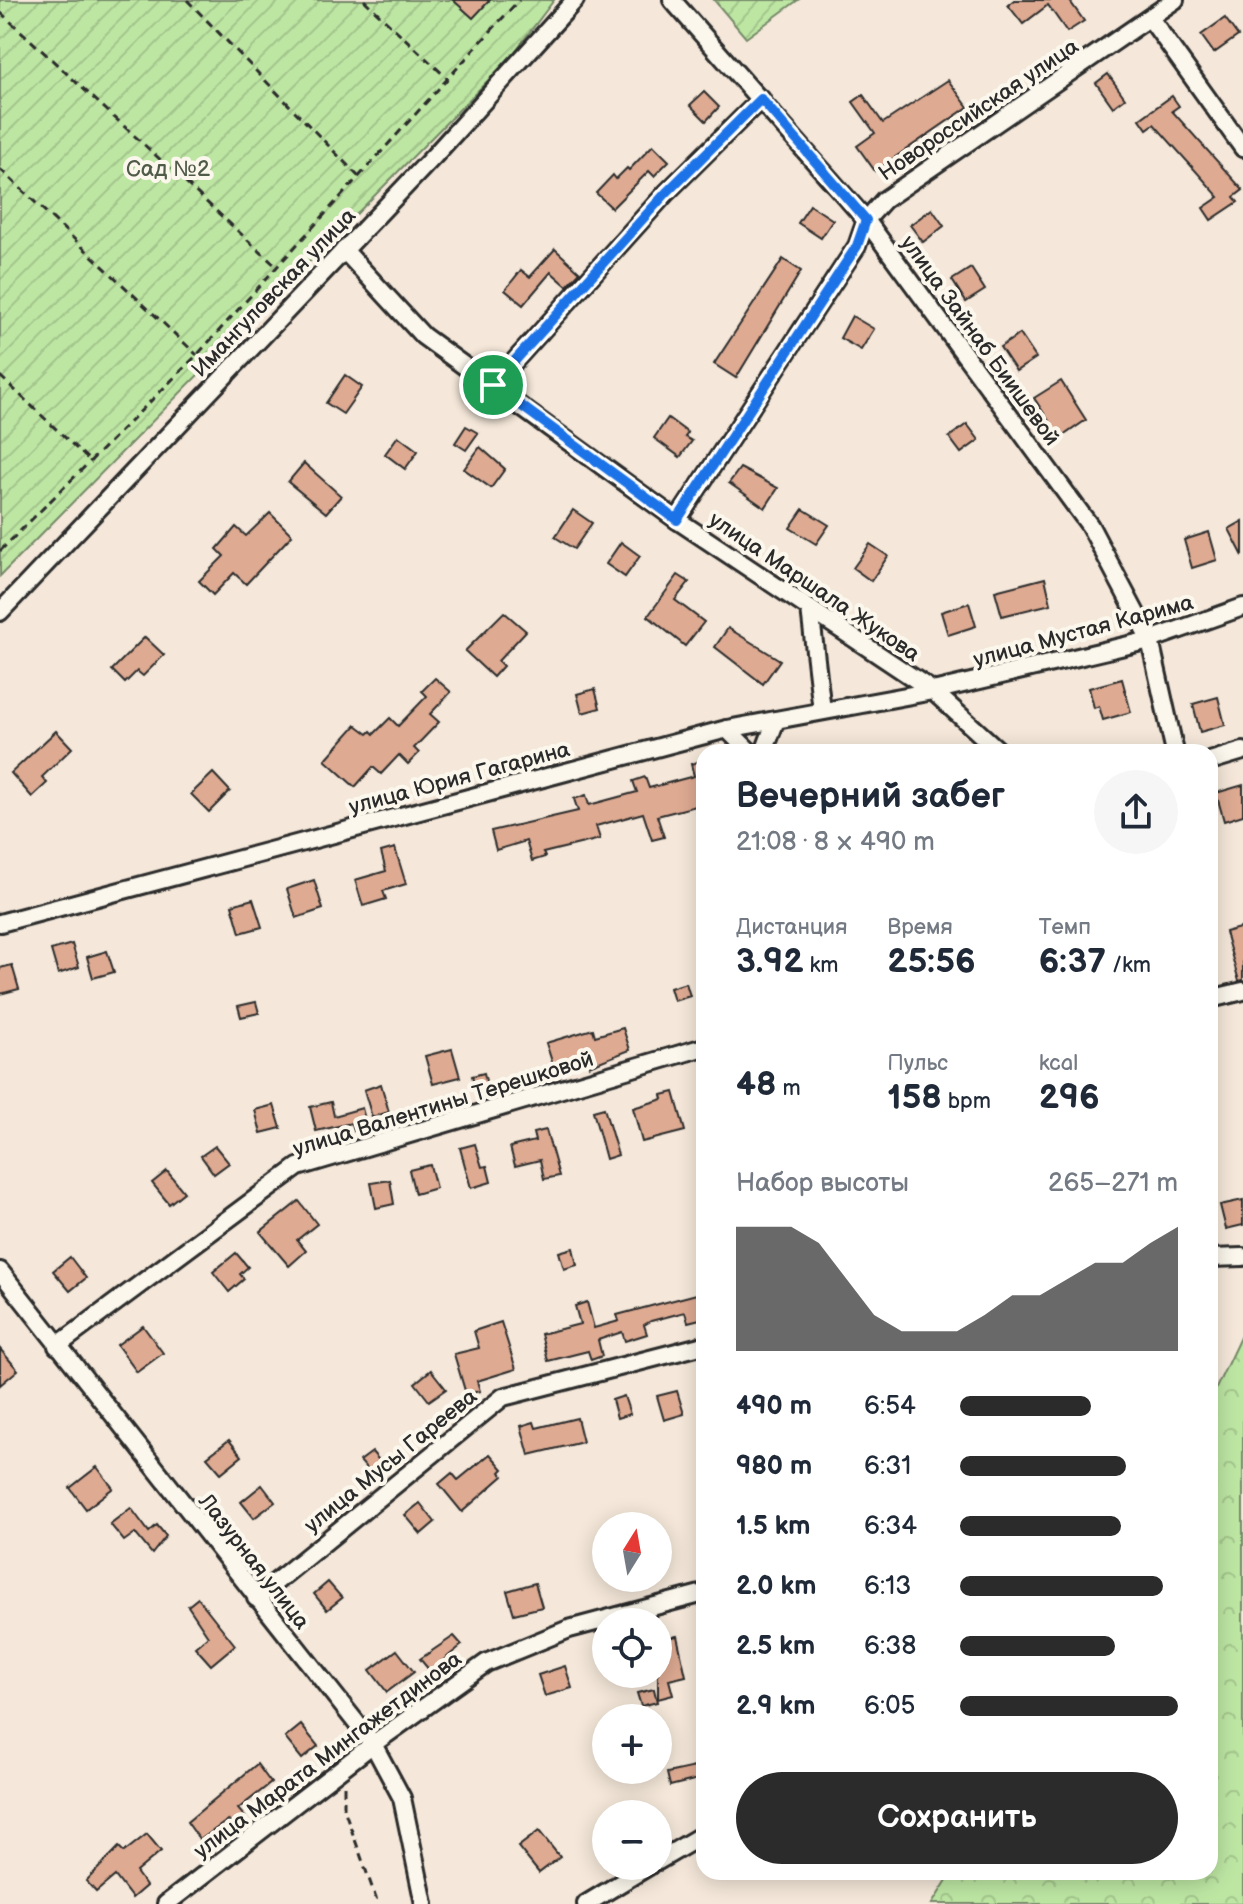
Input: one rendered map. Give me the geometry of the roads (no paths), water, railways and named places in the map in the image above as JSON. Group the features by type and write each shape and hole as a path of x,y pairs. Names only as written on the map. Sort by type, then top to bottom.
{"street":[{"name":"Имангуловская улица","path":"0,612 521,63 575,0"},
{"name":"улица Зайнаб Биишевой","path":"672,0 866,220 1090,526 1150,640 1173,744"},
{"name":"Новороссийская улица","path":"677,520 857,246 866,220 884,200 1175,0"},
{"path":"1150,18 1243,148"},
{"path":"493,385 666,193 761,99"},
{"name":"улица Маршала Жукова","path":"344,250 423,336 677,520 933,691 991,744"},
{"name":"улица Мустая Карима","path":"933,691 1150,640 1243,607"},
{"path":"810,609 822,711"},
{"name":"улица Юрия Гагарина","path":"0,923 727,729 933,691"},
{"path":"767,744 776,720"},
{"path":"727,729 742,744"},
{"path":"1218,759 1243,751"},
{"path":"1218,997 1243,991"},
{"name":"улица Валентины Терешковой","path":"57,1346 298,1167 696,1049"},
{"path":"1218,1258 1243,1257"},
{"name":"Лазурная улица","path":"0,1271 373,1744 402,1798 424,1904"},
{"name":"улица Мусы Гареева","path":"256,1598 503,1397 696,1347"},
{"name":"улица Марата Мингажетдинова","path":"166,1904 373,1744 486,1663 569,1629 696,1595"},
{"path":"672,1853 696,1839"},
{"path":"593,1902 627,1880"}],"park label":[{"name":"Сад №2","path":"168,168"}]}
